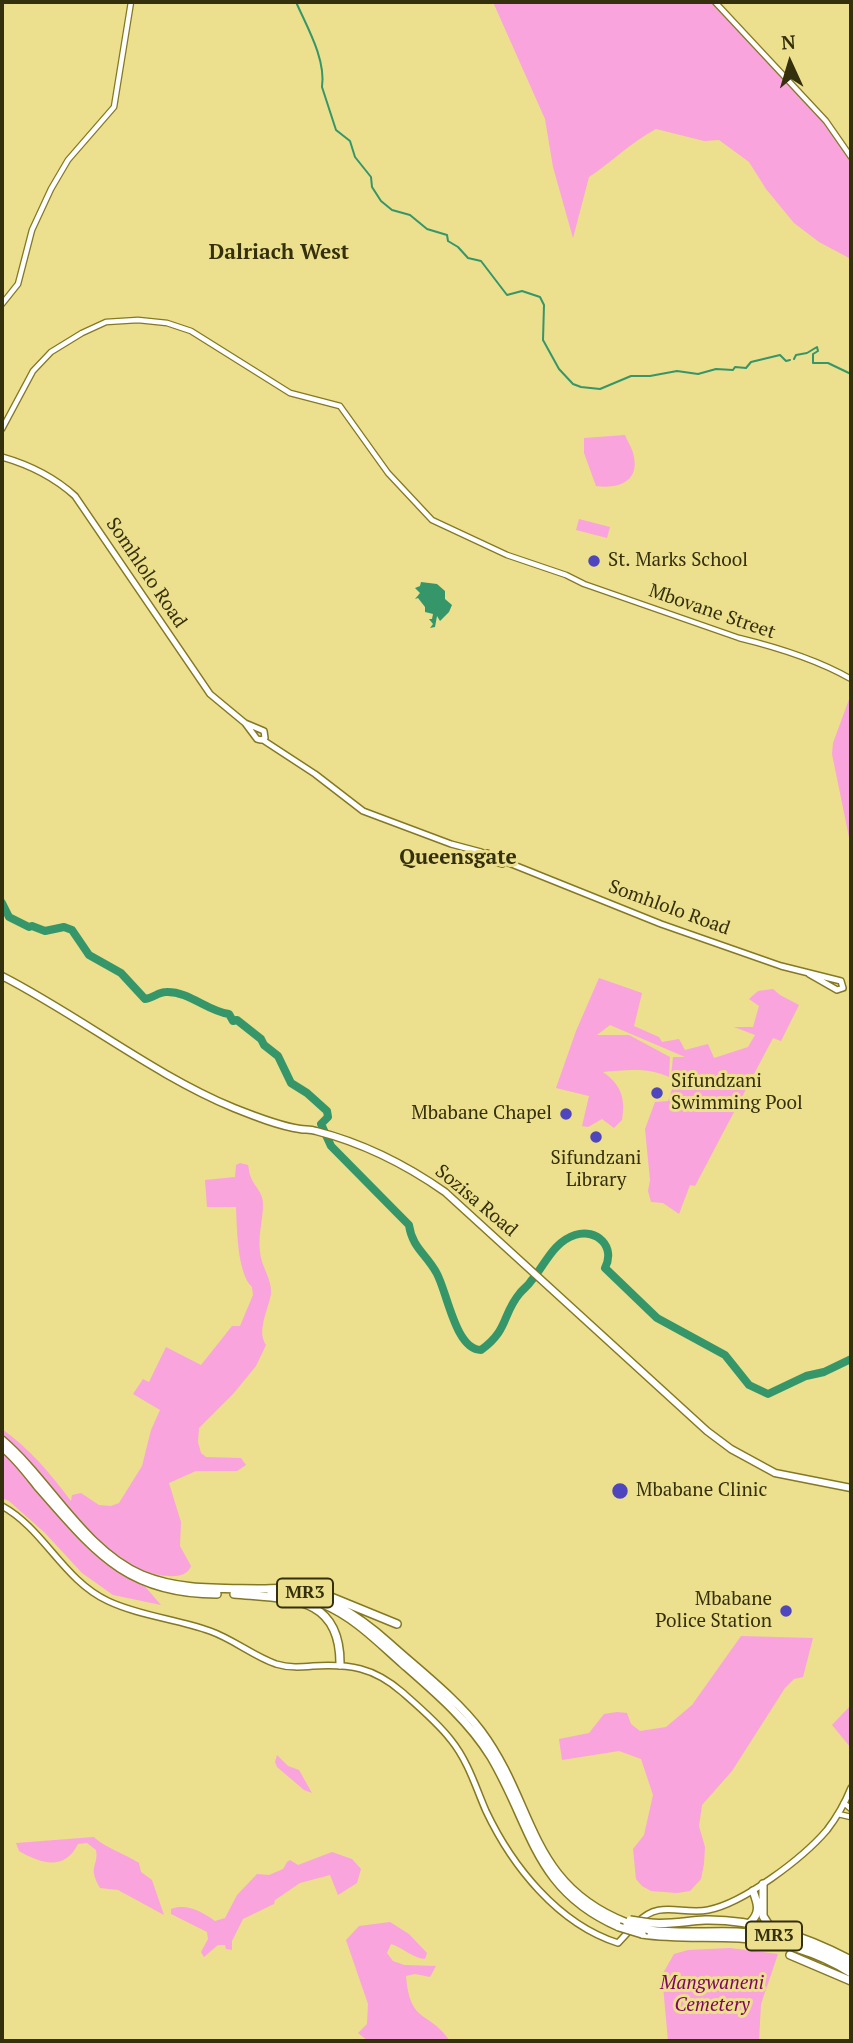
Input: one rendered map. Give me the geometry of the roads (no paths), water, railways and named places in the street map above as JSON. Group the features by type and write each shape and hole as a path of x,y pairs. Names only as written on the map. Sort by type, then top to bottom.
{"highway":[{"name":"MR3","path":"2,1440 102,1548 123,1565 155,1579 189,1587 287,1589 327,1600 354,1615 387,1641 456,1703 481,1731 499,1759 549,1875 565,1894 606,1922 642,1934 739,1937 774,1941 822,1958 851,1973"},
{"name":"MR3","path":"2,1447 90,1546 138,1580 164,1589 206,1594 276,1593 301,1597 323,1604 364,1629 469,1727 491,1757 539,1851 565,1884 594,1907 649,1930 693,1935 736,1932 766,1935 819,1950 851,1966"},
{"path":"287,1589 323,1594 397,1624"},
{"path":"234,1594 284,1599 317,1609 331,1622 337,1634 340,1665"},
{"path":"763,1884 763,1916 771,1928"},
{"path":"750,1923 756,1917 759,1907 753,1891"},
{"path":"594,1907 629,1920 663,1924 702,1920 750,1923 808,1938 851,1960"},
{"path":"792,1958 851,1981"}],"main road":[{"name":"Somhlolo Road","path":"5,458 46,474 75,496 210,694 257,733 258,740 264,738 363,811 480,855 482,861 488,858 519,869 661,924 809,974 834,984 837,990 842,988 851,992"},
{"name":"Sozisa Road","path":"2,976 39,995 203,1094 235,1109 299,1129 313,1130 384,1154 414,1170 445,1192 707,1431 731,1449 775,1474 851,1488"},
{"path":"2,1506 31,1528 85,1587 107,1601 214,1632 276,1664 289,1667 340,1665 365,1668 400,1690 445,1733 461,1756 501,1841 522,1872 558,1908 596,1934 618,1943 646,1913 665,1909 697,1912 709,1910 753,1891 807,1849 825,1831 838,1814 851,1788"}],"street":[{"path":"2,304 18,284 32,230 46,198 68,160 114,107 131,2"},
{"path":"715,2 826,121 851,157"},
{"name":"Mbovane Street","path":"2,429 33,371 51,352 106,322 138,320 167,323 191,331 290,393 335,404 348,415 388,473 432,520 507,555 739,638 761,643 837,671 851,679"},
{"path":"844,1803 851,1809"},
{"path":"838,1814 851,1817"}],"waterway":[{"path":"296,2 318,54 322,87 336,130 350,141 355,157 371,177 372,187 381,201 392,210 410,215 427,229 447,235 448,241 468,258 481,261 507,295 522,291 540,297 544,305 543,340 559,369 573,384 600,389 631,376 677,371 698,374 716,369 733,370 735,367 746,368 751,362 780,355 786,361 790,360"},
{"path":"794,359 796,355 817,347 818,351 813,354 813,363 828,363 851,374"},
{"path":"2,903 9,917 29,927 45,931 64,927 72,930 89,955 121,973 145,999 163,992 182,995 229,1014 233,1021 237,1020 261,1039 264,1045 278,1056 291,1083 327,1111 328,1117 321,1124 331,1146 409,1225 416,1245 440,1281 458,1330 472,1347 481,1350 496,1336 514,1301 555,1248 567,1238 591,1234 606,1246 608,1260 605,1268 657,1318 725,1355 749,1385 768,1394 851,1359"}],"place":[{"name":"St. Marks School","path":"594,561"},
{"name":"Sifundzani Swimming Pool","path":"657,1093"},
{"name":"Mbabane Chapel","path":"566,1114"},
{"name":"Sifundzani Library","path":"596,1137"},
{"name":"Mbabane Clinic","path":"620,1491"},
{"name":"Mbabane Police Station","path":"786,1611"}],"district":[{"name":"Dalriach West","path":"279,253"},
{"name":"Queensgate","path":"458,858"}],"park label":[{"name":"Mangwaneni Cemetery","path":"712,1995"}]}
